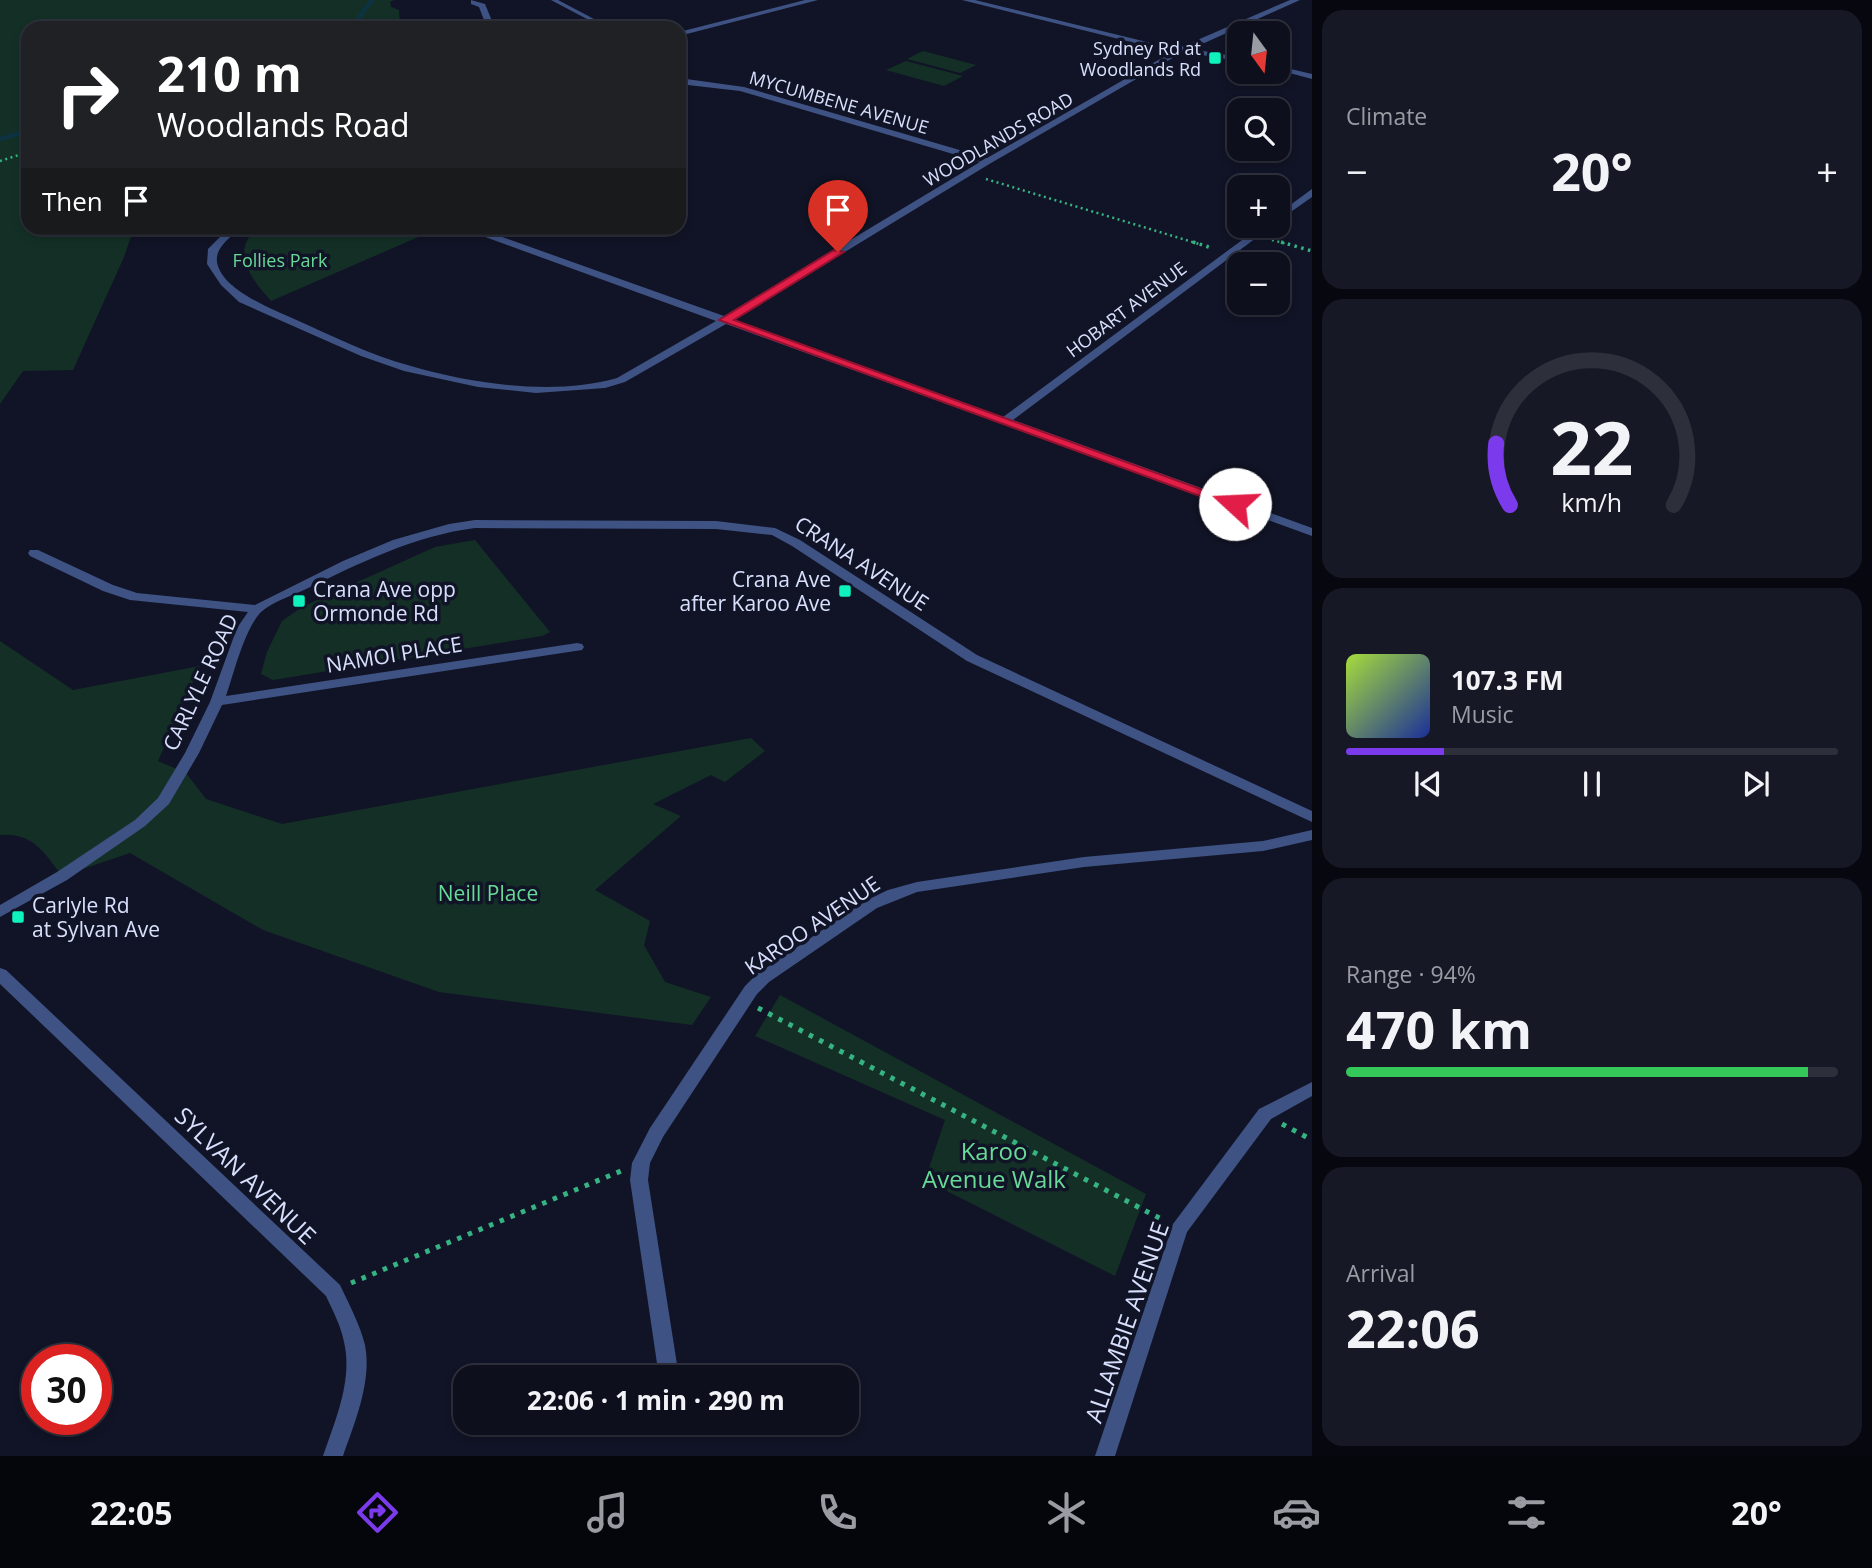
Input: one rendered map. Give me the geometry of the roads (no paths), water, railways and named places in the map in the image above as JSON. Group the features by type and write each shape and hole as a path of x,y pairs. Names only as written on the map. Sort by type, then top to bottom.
{"street":[{"path":"686,32 814,0"},
{"path":"966,0 1131,41 1227,57"},
{"name":"WOODLANDS ROAD","path":"227,235 213,249 212,264 225,283 243,300 365,354 408,369 478,384 536,390 601,386 621,380 725,320 988,161 1183,49 1296,0"},
{"path":"474,2 482,6 488,21"},
{"path":"1290,71 1312,77"},
{"name":"MYCUMBENE AVENUE","path":"686,82 741,89 988,161"},
{"path":"1290,209 1312,192"},
{"path":"488,235 1312,532"},
{"name":"HOBART AVENUE","path":"1005,421 1251,238"},
{"name":"CRANA AVENUE","path":"276,598 416,535 448,526 716,525 775,532 972,657 1312,817"},
{"path":"34,553 108,589 135,597 257,609"},
{"name":"CARLYLE ROAD","path":"0,912 62,876 153,812 178,776 217,702 244,628 257,609 276,598"},
{"name":"NAMOI PLACE","path":"217,702 578,647"},
{"name":"KAROO AVENUE","path":"666,1365 639,1180 641,1163 656,1133 743,1000 763,978 872,904 917,887 1084,862 1263,846 1312,835"},
{"name":"SYLVAN AVENUE","path":"0,974 332,1291 350,1329 356,1354 347,1415 333,1456"},
{"name":"ALLAMBIE AVENUE","path":"1105,1456 1179,1228 1265,1114 1312,1088"}],"lane":[{"path":"554,0 594,21"}],"waterway":[{"path":"356,21 372,0"},
{"path":"0,139 21,133"}],"place":[{"name":"Sydney Rd at Woodlands Rd","path":"1215,58"},
{"name":"Crana Ave after Karoo Ave","path":"845,591"},
{"name":"Crana Ave opp Ormonde Rd","path":"299,601"},
{"name":"Carlyle Rd at Sylvan Ave","path":"18,917"}],"park label":[{"name":"Follies Park","path":"280,260"},
{"name":"Neill Place","path":"488,893"},
{"name":"Karoo Avenue Walk","path":"994,1164"}]}
